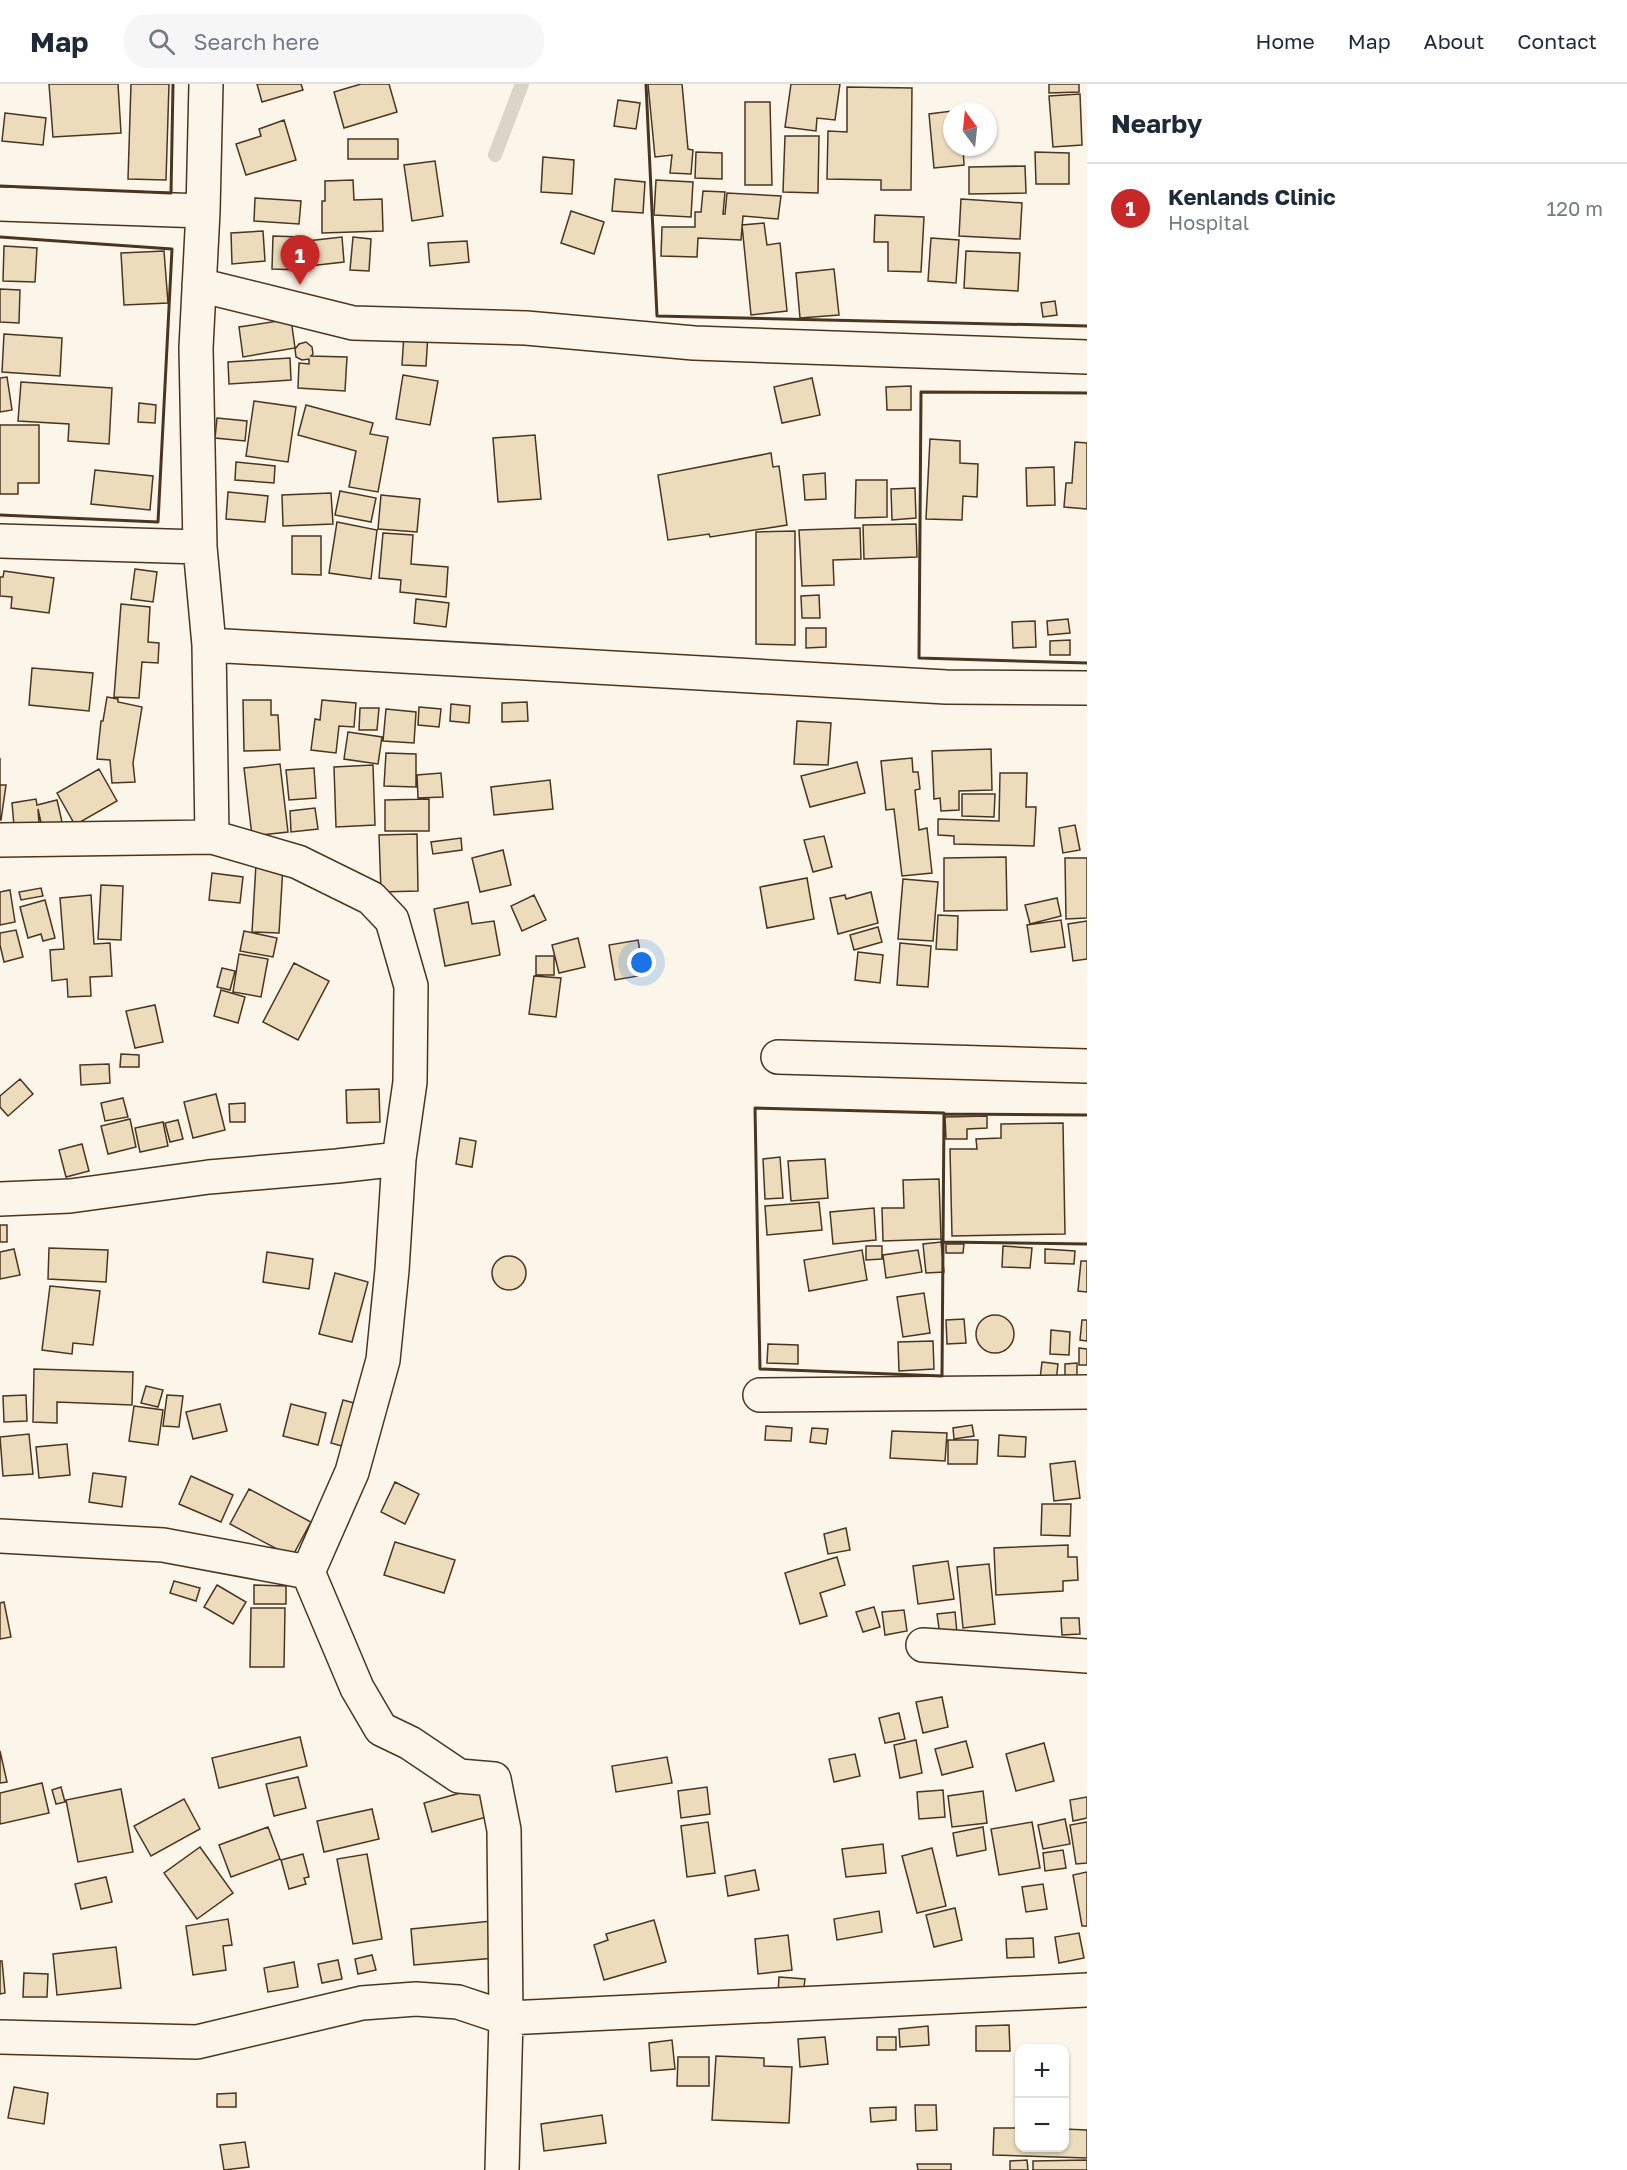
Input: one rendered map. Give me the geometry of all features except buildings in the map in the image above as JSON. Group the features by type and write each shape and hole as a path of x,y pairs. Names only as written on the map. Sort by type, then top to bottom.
{"street":[{"path":"206,84 196,348 200,547 209,645 212,837"},
{"path":"0,204 202,211"},
{"path":"199,285 354,323 526,328 694,343 1087,357"},
{"path":"0,541 200,547"},
{"path":"209,645 946,687 1087,688"},
{"path":"0,840 212,837 298,862 371,897 392,920 411,986 410,1082 399,1159 393,1270 383,1360 352,1472 308,1572 357,1688 381,1729 410,1743 459,1776 494,1779 504,1830 506,2018 502,2170"},
{"path":"778,1057 1087,1066"},
{"path":"0,1199 70,1196 209,1177 399,1159"},
{"path":"760,1395 1087,1392"},
{"path":"0,1536 163,1545 308,1572"},
{"path":"923,1645 1087,1656"},
{"path":"0,2037 197,2042 362,2003 416,1999 458,2002 506,2018 1087,1990"}],"waterway":[{"path":"495,155 522,84"}],"wall":[{"path":"0,186 171,193 173,84"},
{"path":"646,84 657,316 1087,326"},
{"path":"0,237 172,249 158,522 0,515"},
{"path":"1087,393 921,392 919,658 1087,663"},
{"path":"755,1108 944,1113 942,1376 760,1369 755,1108"},
{"path":"944,1114 1087,1115"},
{"path":"942,1240 942,1242 1087,1244"}],"place":[{"name":"Kenlands Clinic","path":"300,285"}]}
